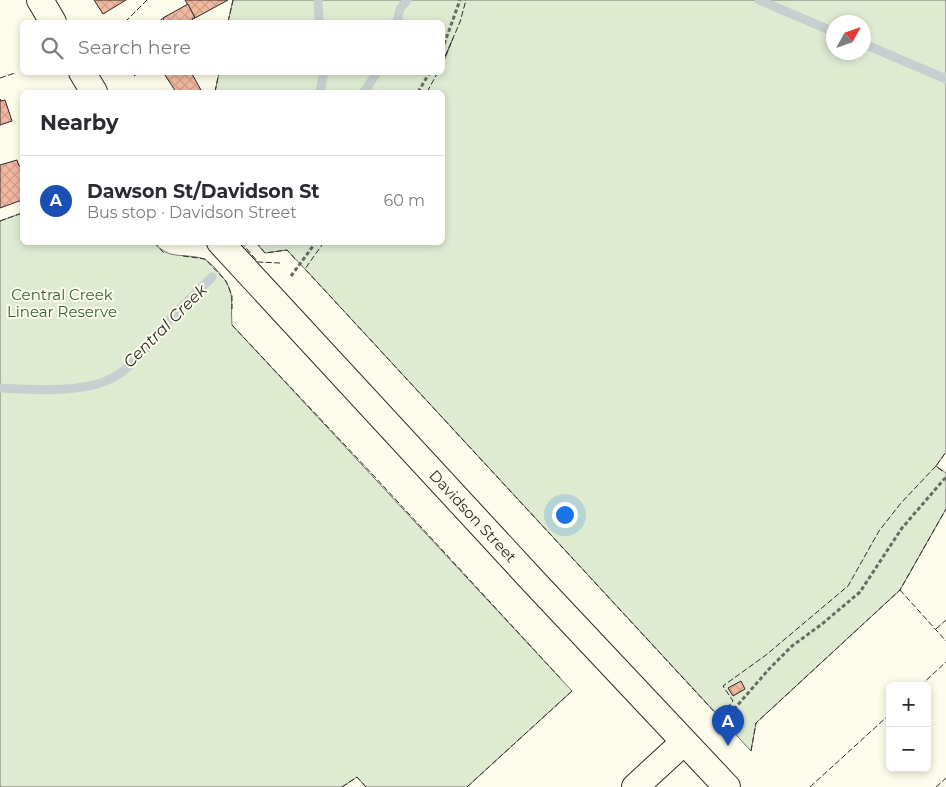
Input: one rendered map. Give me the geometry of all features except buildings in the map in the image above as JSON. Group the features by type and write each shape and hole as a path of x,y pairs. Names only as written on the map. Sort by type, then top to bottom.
{"street":[{"path":"40,0 52,20"},
{"path":"84,75 93,90"},
{"name":"Davidson Street","path":"223,245 726,787"},
{"path":"635,787 684,742"}],"path":[{"path":"445,42 460,0"},
{"path":"419,90 428,75"},
{"path":"271,298 314,245"},
{"path":"721,724 792,646 860,592 902,528 946,478"}],"green space":[{"path":"233,0 946,0 946,452 936,466 946,473 946,509 900,590 756,723 751,751 287,250 265,253 258,245 445,245 445,90 215,90 219,75 445,75 445,59 453,38 445,56 445,20 228,20"},
{"name":"Central Creek Linear Reserve","path":"20,214 20,245 156,245 169,253 204,259 211,264 230,289 232,325 572,691 467,787 366,787 357,777 342,787 0,787 0,221"}],"waterway":[{"name":"Central Creek","path":"318,0 319,20"},
{"path":"397,20 400,9 407,0"},
{"path":"759,0 826,29"},
{"path":"871,47 946,79"},
{"name":"Central Creek","path":"320,90 323,75"},
{"path":"365,90 375,75"},
{"name":"Central Creek","path":"0,388 71,389 85,387 110,379 126,369 212,277"}],"fence":[{"path":"127,20 147,0"},
{"path":"228,20 233,0"},
{"path":"445,57 460,22 466,0"},
{"path":"161,20 166,16"},
{"path":"0,78 15,73"},
{"path":"215,90 218,75"},
{"path":"428,90 436,75"},
{"path":"0,221 20,214"},
{"path":"157,245 164,253"},
{"path":"244,245 258,262 280,263"},
{"path":"258,245 265,253 287,250 295,259"},
{"path":"322,245 305,269 719,717 733,701 723,686 766,655 848,586 879,531 901,503 936,466"},
{"path":"183,256 205,259 226,281 232,296 232,309"},
{"path":"232,325 562,680"},
{"path":"942,471 936,466 946,452"},
{"path":"751,751 756,723 900,590 946,509"},
{"path":"900,590 946,641"},
{"path":"936,629 946,620"},
{"path":"924,682 946,662"},
{"path":"467,787 572,691"},
{"path":"810,787 886,718"},
{"path":"342,787 357,777 366,787"},
{"path":"936,787 946,778"}],"place":[{"name":"Dawson St/Davidson St","path":"728,746"}]}
